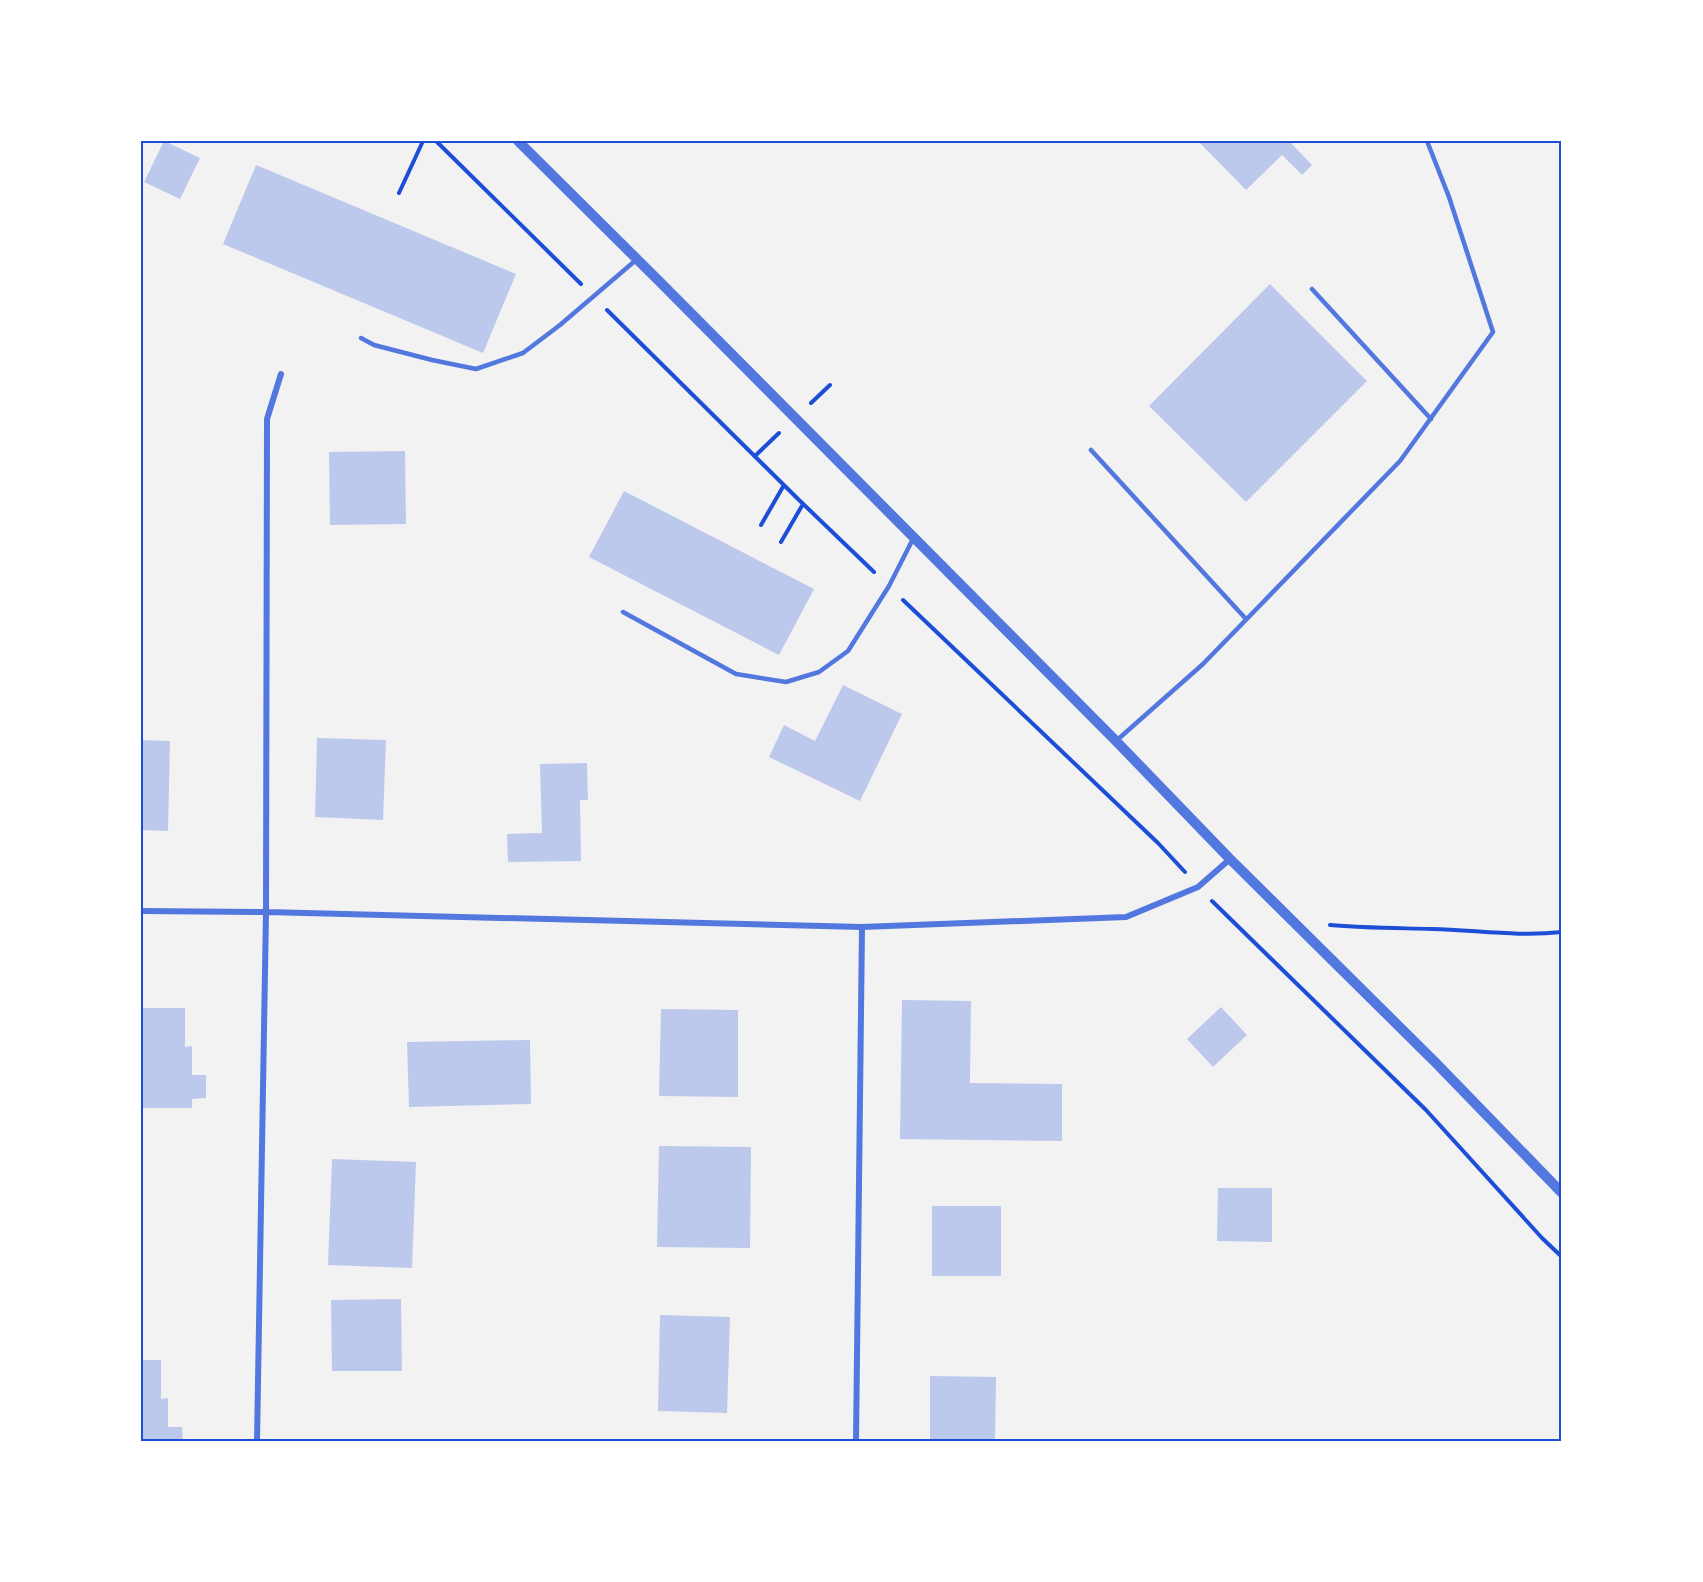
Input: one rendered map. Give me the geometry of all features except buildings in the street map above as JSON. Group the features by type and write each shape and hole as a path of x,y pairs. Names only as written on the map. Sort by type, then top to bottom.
{"street":[{"path":"518,141 914,537 1562,1193"},
{"path":"257,1441 266,912 267,419 281,374"},
{"path":"141,911 862,927 1126,917 1198,887 1230,859"},
{"path":"856,1441 862,927"}],"lane":[{"path":"1116,741 1203,664 1400,461 1493,332 1449,197 1427,141"},
{"path":"361,338 374,345 476,369 523,353 560,325 637,259"},
{"path":"1312,290 1431,418"},
{"path":"1091,450 1246,619"},
{"path":"623,612 736,674 786,682 819,672 848,651 889,586 914,537"}],"path":[{"path":"399,193 423,141"},
{"path":"436,141 803,504 1158,843 1198,887 1426,1110 1562,1257"},
{"path":"760,525 784,485"},
{"path":"781,542 803,504"},
{"path":"1293,921 1374,928 1535,935 1562,932"}]}
